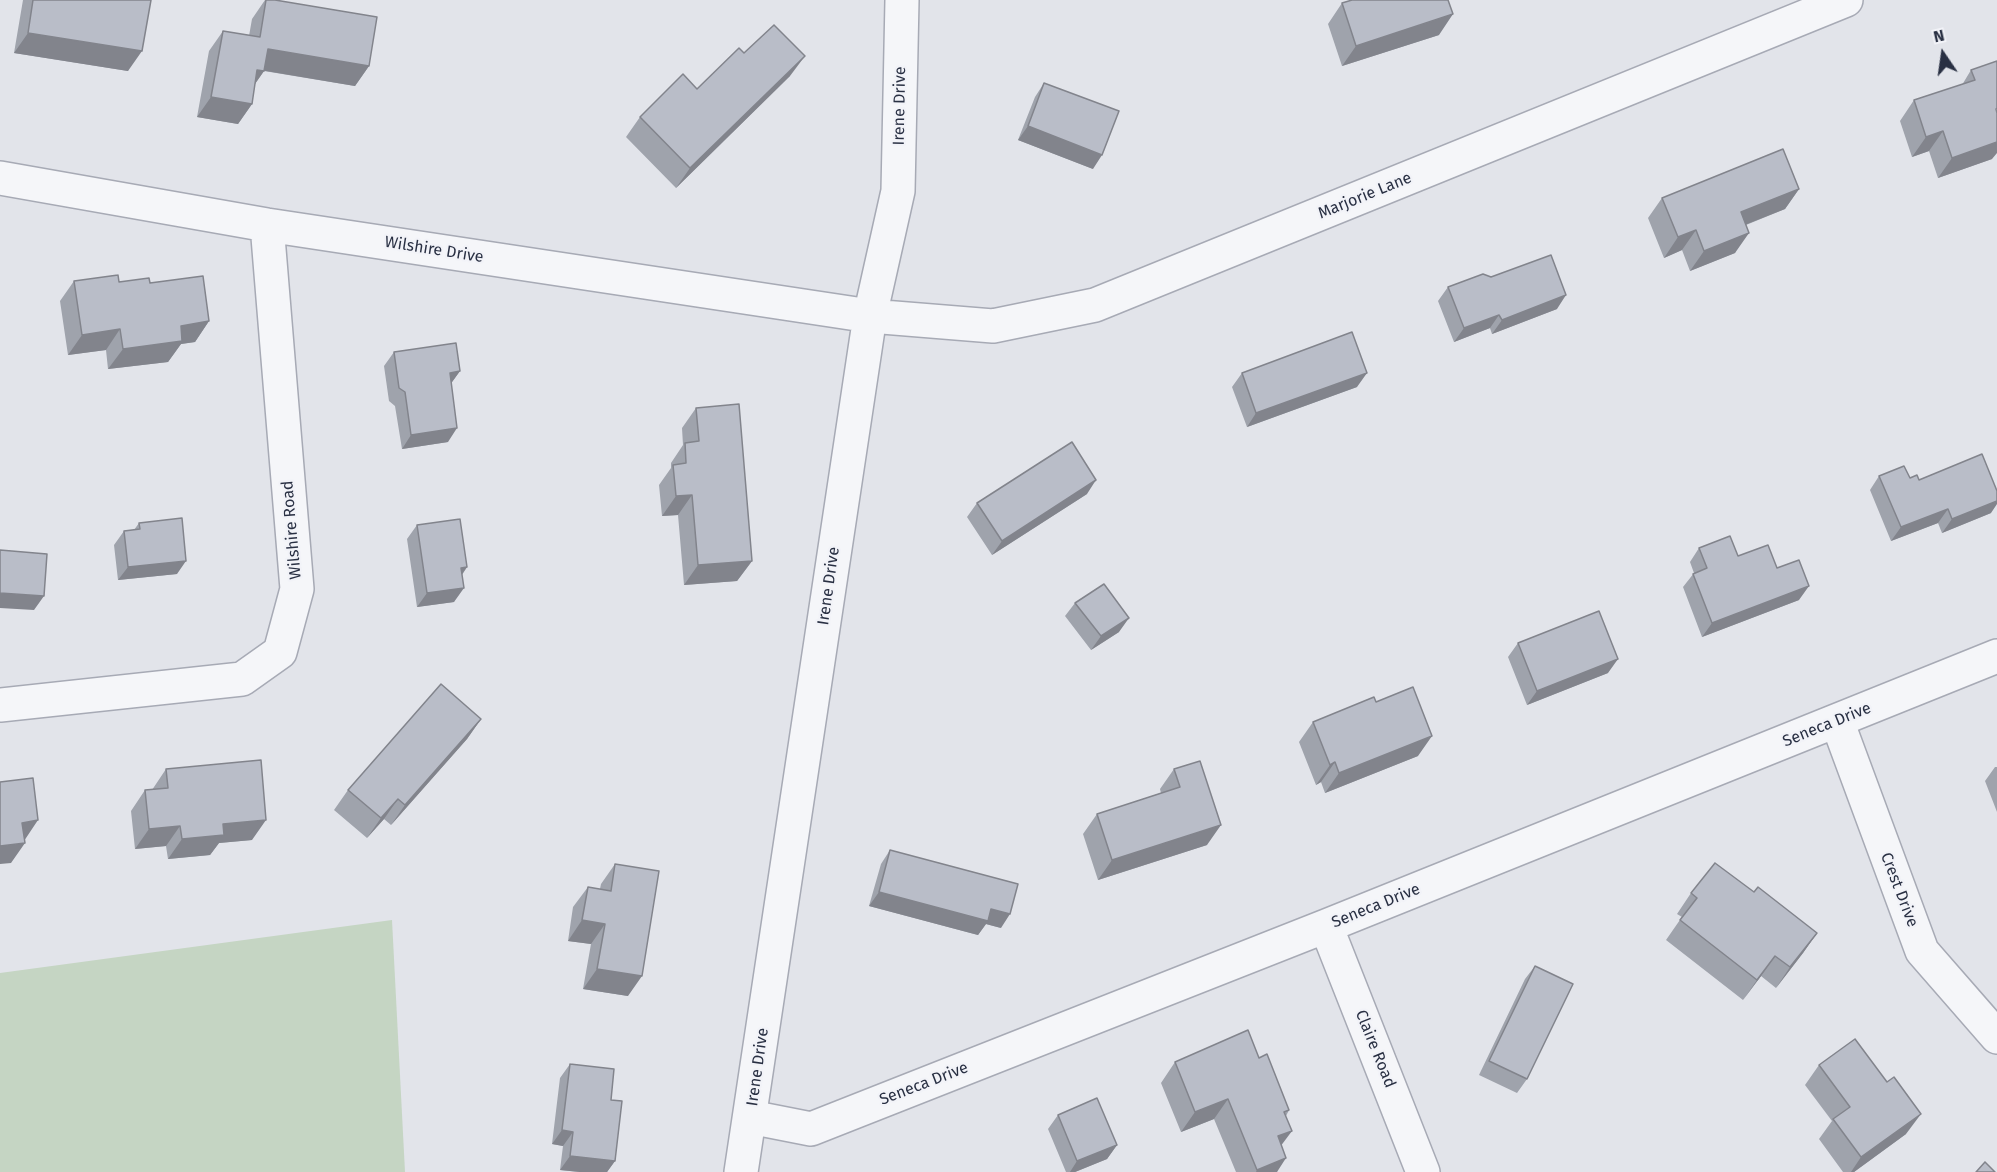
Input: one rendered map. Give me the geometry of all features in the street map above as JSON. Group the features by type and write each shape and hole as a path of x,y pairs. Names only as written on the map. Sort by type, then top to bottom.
{"street":[{"name":"Irene Drive","path":"741,1172 870,316 898,191 902,0"},
{"name":"Marjorie Lane","path":"870,316 993,326 1095,305 1846,0"},
{"name":"Wilshire Drive","path":"0,178 267,225 870,316"},
{"name":"Wilshire Road","path":"0,705 242,679 280,652 297,589 267,225"},
{"name":"Seneca Drive","path":"750,1117 811,1129 1326,926 1997,657"},
{"name":"Crest Drive","path":"1837,722 1922,951 1997,1037"},
{"name":"Claire Road","path":"1326,926 1423,1172"}],"green space":[{"path":"392,920 405,1172 0,1172 0,973"}],"building":[{"path":"33,0 151,0 142,51 28,33"},
{"path":"266,0 377,17 369,66 268,49 264,71 257,70 252,104 211,97 223,31 260,37"},
{"path":"1352,0 1448,0 1453,14 1356,46 1342,3"},
{"path":"774,25 805,56 690,168 640,117 683,74 697,89 739,48 744,53"},
{"path":"1997,61 1997,142 1952,158 1943,131 1926,137 1914,100 1975,80 1971,70"},
{"path":"1044,83 1119,111 1102,155 1028,126"},
{"path":"1783,149 1799,189 1741,212 1749,233 1704,251 1696,230 1678,237 1662,198"},
{"path":"1551,255 1566,295 1502,320 1499,315 1464,328 1448,287 1483,274 1491,277"},
{"path":"118,275 119,282 149,278 150,283 203,276 209,321 181,326 182,341 123,349 120,329 82,335 74,281"},
{"path":"1352,332 1367,373 1256,413 1242,373"},
{"path":"456,343 460,371 450,373 457,428 411,435 405,392 399,388 394,352"},
{"path":"739,404 752,561 698,565 692,495 676,496 673,465 686,463 685,443 699,441 696,408"},
{"path":"1072,442 1096,480 1002,541 977,503"},
{"path":"1982,454 1997,491 1997,501 1952,519 1948,509 1901,527 1879,476 1904,466 1910,478 1917,475 1919,480"},
{"path":"182,518 186,561 128,567 124,531 140,529 139,523"},
{"path":"460,519 467,567 461,568 464,588 427,593 417,525"},
{"path":"1730,536 1738,556 1768,545 1777,568 1799,560 1809,586 1712,623 1693,574 1707,568 1699,548"},
{"path":"0,550 47,554 44,596 0,593"},
{"path":"1104,584 1129,618 1101,636 1075,603"},
{"path":"1599,611 1618,659 1537,691 1518,643"},
{"path":"441,684 481,719 405,805 398,799 381,818 348,790"},
{"path":"1413,687 1432,736 1339,773 1335,762 1330,765 1313,722 1374,697 1376,702"},
{"path":"261,760 266,820 223,824 224,835 182,839 180,826 149,829 145,790 168,788 166,769"},
{"path":"1200,761 1221,825 1112,860 1097,814 1180,787 1174,769"},
{"path":"33,778 38,820 22,823 25,843 0,846 0,782"},
{"path":"890,850 1018,884 1010,914 991,909 988,921 879,892"},
{"path":"1715,863 1754,892 1758,887 1817,933 1790,967 1775,956 1757,980 1680,920 1697,898 1691,893"},
{"path":"615,864 659,871 642,976 597,969 605,924 582,920 588,887 611,891"},
{"path":"1535,966 1573,984 1527,1079 1489,1061"},
{"path":"1248,1030 1259,1058 1267,1054 1289,1110 1284,1112 1292,1131 1278,1136 1286,1158 1257,1170 1228,1099 1195,1112 1175,1062"},
{"path":"1855,1039 1887,1082 1894,1077 1921,1114 1861,1157 1833,1119 1850,1107 1819,1065"},
{"path":"570,1064 614,1069 611,1100 622,1101 615,1161 570,1156 573,1132 562,1130"},
{"path":"1097,1098 1117,1145 1077,1161 1058,1115"},
{"path":"1985,1162 1995,1172 1976,1172"}]}
